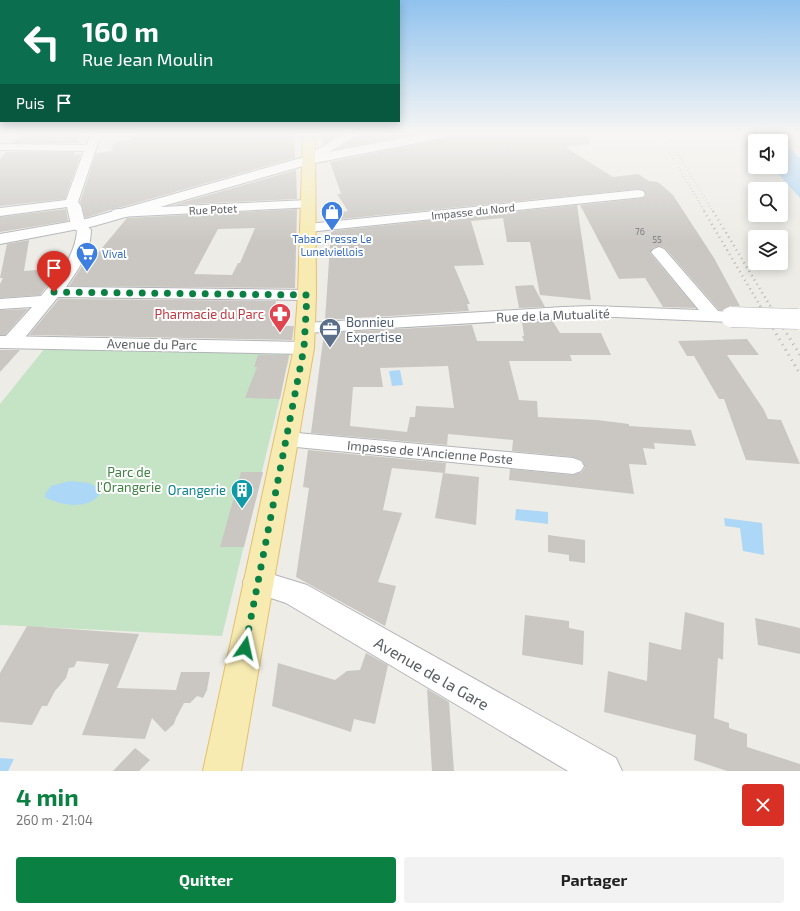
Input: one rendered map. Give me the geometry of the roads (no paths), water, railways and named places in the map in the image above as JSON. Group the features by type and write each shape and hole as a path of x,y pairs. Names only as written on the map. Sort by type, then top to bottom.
{"main road":[{"path":"222,771 305,338 307,295 308,170"}],"street":[{"path":"71,203 84,170"},
{"path":"0,239 78,225 272,170"},
{"name":"Impasse du Nord","path":"308,228 638,194"},
{"path":"0,212 71,203"},
{"path":"5,342 51,296 66,276 84,240 83,228 78,225 74,206 71,203"},
{"name":"Rue Potet","path":"118,213 308,204"},
{"path":"659,252 713,316"},
{"path":"0,304 51,296 307,295"},
{"name":"Rue de la Mutualité","path":"305,338 563,312 592,311 799,319"},
{"name":"Avenue du Parc","path":"5,342 305,338"},
{"name":"Impasse de l'Ancienne Poste","path":"286,438 573,466"},
{"name":"Avenue de la Gare","path":"258,582 296,594 603,771"}],"water":[{"path":"788,170 800,170 800,198 788,185 788,182 786,182 778,174 788,174"},
{"path":"400,370 403,385 392,386 389,371"},
{"path":"70,481 89,483 100,489 100,494 89,502 74,505 59,503 45,497 45,494 51,486"},
{"path":"516,509 548,512 548,524 515,520"},
{"path":"724,518 762,523 764,555 743,551 740,528 725,526"},
{"path":"0,758 14,759 8,771 0,771"}],"railway":[{"path":"680,170 705,212"},
{"path":"688,170 713,212"},
{"path":"704,211 762,309"},
{"path":"713,211 772,309"},
{"path":"761,308 800,374"},
{"path":"771,308 800,355"}],"place":[{"name":"Tabac Presse Le Lunelviellois","path":"332,232"},
{"name":"Vival","path":"87,272"},
{"name":"Pharmacie du Parc","path":"280,334"},
{"name":"Bonnieu Expertise","path":"330,348"},
{"name":"Orangerie","path":"242,510"}],"park label":[{"name":"Parc de l'Orangerie","path":"129,480"}]}
